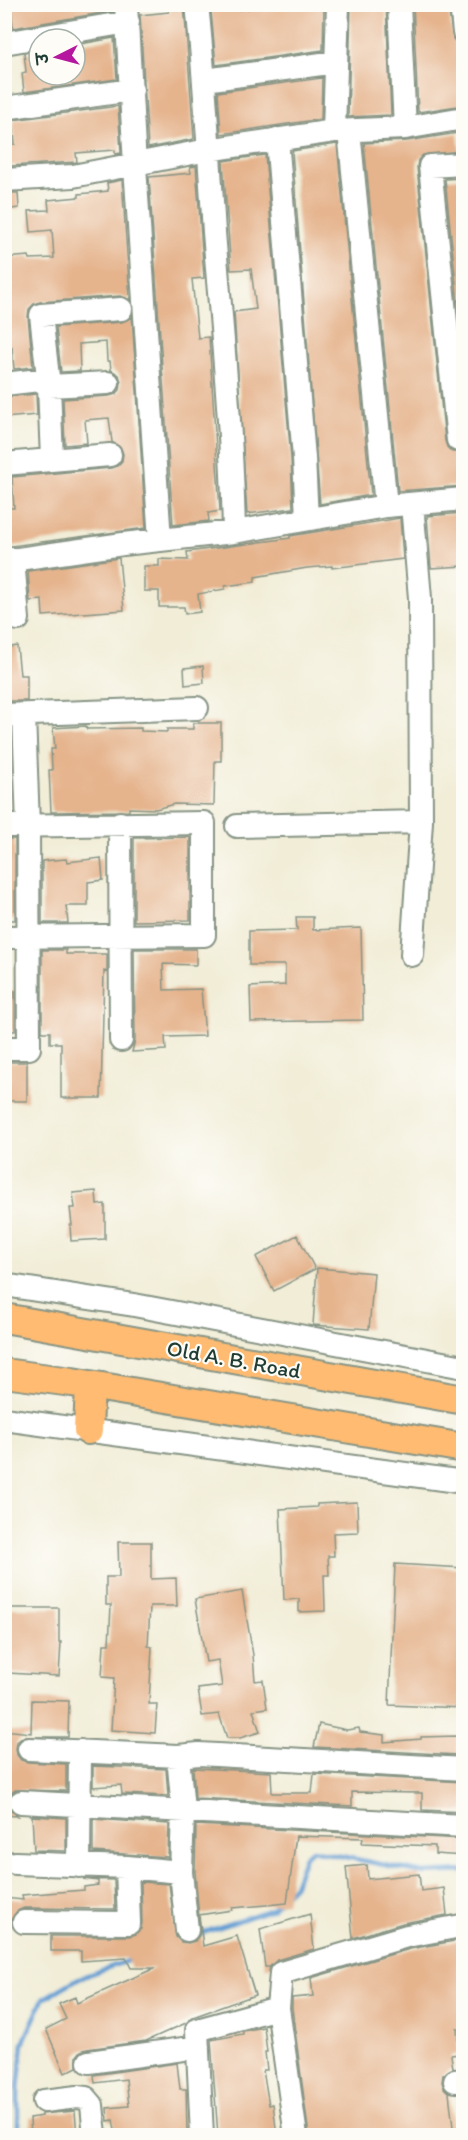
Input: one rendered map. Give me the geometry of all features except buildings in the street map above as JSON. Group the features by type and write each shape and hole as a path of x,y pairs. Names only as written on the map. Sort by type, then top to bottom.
{"main road":[{"name":"Old A. B. Road","path":"4,1318 464,1400"},
{"path":"4,1373 90,1385 464,1448"},
{"path":"88,1430 90,1385"}],"street":[{"path":"338,4 336,63 342,131 386,506"},
{"path":"399,4 405,128"},
{"path":"461,4 464,32"},
{"path":"204,5 208,150 232,460 234,531"},
{"path":"4,43 127,13 160,540"},
{"path":"205,80 336,63"},
{"path":"4,108 132,90"},
{"path":"4,180 73,176 277,139 342,131 405,128 464,118"},
{"path":"277,139 304,458 306,519"},
{"path":"458,440 430,166 464,164"},
{"path":"52,459 48,383 41,315 121,309"},
{"path":"4,384 108,383"},
{"path":"4,464 110,455"},
{"path":"18,619 9,560 234,531 386,506 464,499"},
{"path":"412,504 420,598 421,822 412,955"},
{"path":"4,1048 29,1048 28,825 14,715 197,708"},
{"path":"237,825 421,822"},
{"path":"4,826 204,823 204,935 4,937"},
{"path":"120,824 121,1040"},
{"path":"4,1285 134,1305 464,1367"},
{"path":"4,1419 464,1482"},
{"path":"29,1749 178,1756 199,1754 464,1768"},
{"path":"79,1866 80,1751"},
{"path":"178,1756 183,1810 181,1872 187,1930"},
{"path":"21,1802 464,1826"},
{"path":"15,1863 127,1867 181,1872"},
{"path":"24,1922 129,1923 127,1867"},
{"path":"296,2136 278,2008 281,1973 406,1936 464,1927"},
{"path":"202,2136 197,2030 278,2008"},
{"path":"89,2062 198,2047"},
{"path":"44,2102 77,2097 86,2098 92,2105 95,2136"}],"waterway":[{"path":"191,1937 272,1909 294,1886 305,1856 312,1850 423,1873 464,1871"},
{"path":"15,2136 18,2133 18,2089 23,2043 43,1999 79,1978 133,1959"}]}
